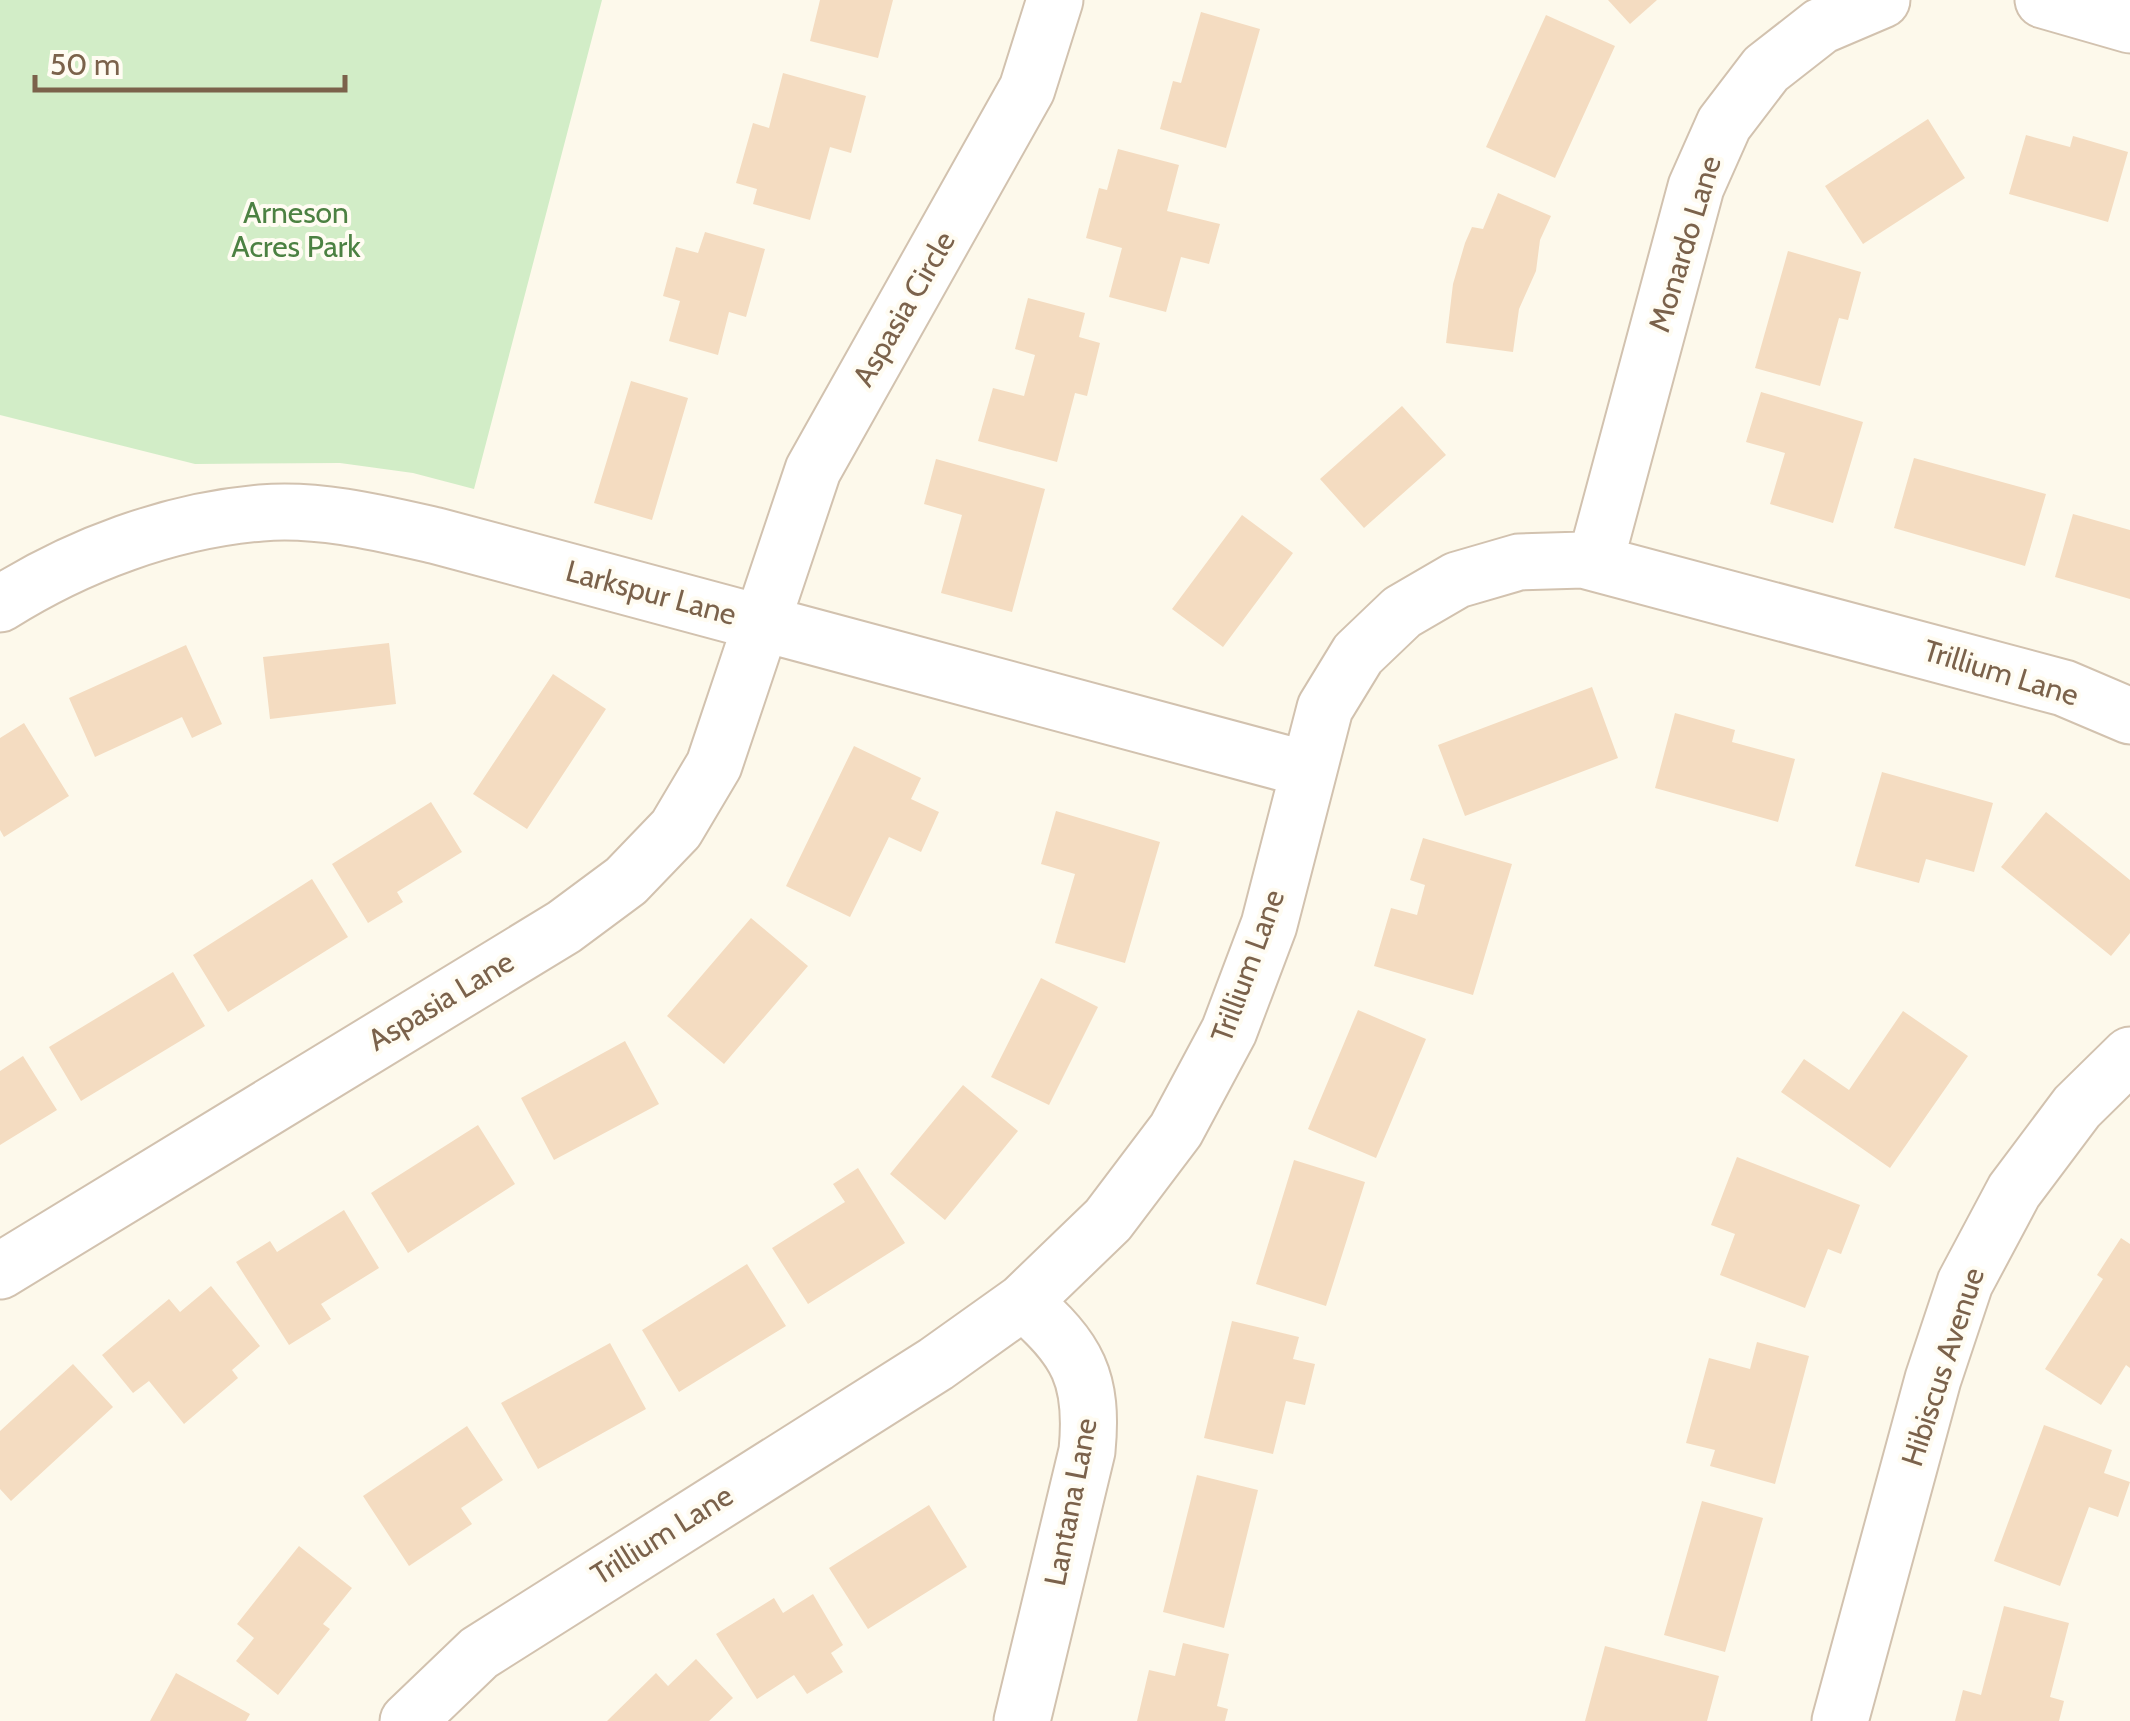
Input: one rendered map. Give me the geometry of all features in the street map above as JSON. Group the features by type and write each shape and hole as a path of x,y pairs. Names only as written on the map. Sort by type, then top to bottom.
{"street":[{"name":"Aspasia Circle","path":"760,622 813,470 1026,88 1055,0"},
{"name":"Monardo Lane","path":"1596,563 1696,186 1724,124 1766,69 1807,36 1882,0"},
{"path":"2043,0 2130,24"},
{"name":"Larkspur Lane","path":"0,604 91,556 175,528 263,513 352,517 438,536 1306,768"},
{"name":"Trillium Lane","path":"408,1721 479,1653 936,1364 1023,1302 1108,1220 1176,1130 1230,1032 1269,926 1306,768 1325,708 1358,654 1402,612 1457,580 1519,562 1596,563 2064,688 2130,716"},
{"name":"Aspasia Lane","path":"0,1271 564,927 626,882 676,829 714,765 760,622"},
{"name":"Hibiscus Avenue","path":"1840,1721 1933,1379 1965,1283 2014,1191 2077,1107 2130,1055"},
{"name":"Lantana Lane","path":"1022,1721 1087,1451 1091,1406 1079,1368 1056,1330 1023,1302"}],"green space":[{"name":"Arneson Acres Park","path":"0,0 602,0 474,489 413,473 340,463 195,464 0,415"}],"building":[{"path":"820,0 893,0 878,58 810,41"},
{"path":"1608,0 1657,0 1630,24"},
{"path":"1201,12 1260,29 1226,148 1160,129 1173,81 1181,83"},
{"path":"1546,15 1615,46 1555,178 1486,147"},
{"path":"783,73 866,96 851,153 830,147 810,220 753,204 757,189 736,183 753,123 769,128"},
{"path":"1928,119 1965,178 1863,244 1825,186"},
{"path":"2026,135 2070,147 2073,136 2128,152 2108,222 2009,194"},
{"path":"1118,149 1179,165 1167,211 1220,224 1209,264 1181,257 1166,312 1109,297 1122,248 1086,238 1099,188 1107,190"},
{"path":"1498,193 1551,216 1540,240 1536,271 1519,309 1513,352 1446,343 1453,284 1465,243 1472,227 1483,229"},
{"path":"705,232 765,249 746,317 729,312 718,355 669,341 680,301 663,296 676,247 698,253"},
{"path":"1788,251 1861,272 1848,320 1839,318 1820,386 1755,368"},
{"path":"1028,298 1085,313 1079,337 1100,343 1087,396 1075,393 1057,462 978,441 993,388 1024,396 1035,355 1015,349"},
{"path":"631,381 688,398 652,520 594,503"},
{"path":"1761,392 1863,422 1833,523 1770,504 1785,453 1746,442"},
{"path":"1402,406 1446,455 1364,528 1320,479"},
{"path":"1914,458 2046,494 2025,566 1894,528"},
{"path":"936,459 1045,489 1012,612 941,593 962,515 924,504"},
{"path":"2073,514 2130,530 2130,599 2055,577"},
{"path":"1242,515 1293,553 1223,647 1172,609"},
{"path":"389,643 396,704 270,719 263,657"},
{"path":"186,645 222,724 192,738 182,717 95,757 69,698"},
{"path":"553,674 606,709 527,829 473,794"},
{"path":"1592,687 1618,758 1465,816 1438,745"},
{"path":"1675,713 1735,730 1732,742 1795,759 1778,822 1655,788"},
{"path":"24,723 69,796 4,837 0,830 0,738"},
{"path":"854,746 921,778 911,799 939,812 921,852 889,837 850,917 786,886"},
{"path":"1882,772 1993,803 1974,872 1926,859 1919,883 1855,866"},
{"path":"431,802 462,852 397,892 403,902 368,923 332,864"},
{"path":"1056,811 1160,842 1125,963 1055,943 1075,874 1041,864"},
{"path":"2046,812 2130,880 2130,933 2111,956 2001,867"},
{"path":"1423,838 1512,864 1473,995 1374,966 1391,908 1417,915 1425,885 1410,880"},
{"path":"312,879 348,937 228,1012 193,955"},
{"path":"751,918 808,966 724,1064 667,1016"},
{"path":"173,972 205,1026 81,1101 49,1047"},
{"path":"1041,978 1098,1007 1049,1105 991,1077"},
{"path":"1358,1010 1426,1039 1376,1158 1308,1129"},
{"path":"1903,1011 1968,1056 1890,1168 1781,1092 1804,1059 1849,1090"},
{"path":"625,1041 659,1104 554,1160 521,1098"},
{"path":"23,1056 57,1110 0,1145 0,1071"},
{"path":"963,1085 1018,1131 945,1220 890,1174"},
{"path":"478,1125 515,1184 408,1253 371,1193"},
{"path":"1737,1157 1860,1205 1841,1254 1828,1249 1805,1308 1720,1275 1735,1234 1711,1225"},
{"path":"1294,1160 1365,1182 1326,1306 1256,1284"},
{"path":"858,1168 905,1243 808,1304 772,1248 845,1202 833,1184"},
{"path":"344,1210 379,1268 321,1304 331,1319 289,1345 236,1262 270,1241 277,1252"},
{"path":"2121,1238 2130,1244 2130,1368 2126,1365 2101,1405 2045,1369 2103,1279 2097,1275"},
{"path":"747,1264 786,1326 679,1392 642,1330"},
{"path":"211,1286 260,1346 232,1370 238,1378 184,1424 149,1381 133,1393 102,1355 169,1299 180,1312"},
{"path":"1232,1321 1299,1337 1293,1359 1315,1364 1305,1405 1286,1401 1273,1454 1204,1438"},
{"path":"1757,1342 1809,1356 1775,1484 1710,1466 1715,1450 1686,1443 1709,1358 1750,1369"},
{"path":"610,1343 646,1409 538,1469 501,1403"},
{"path":"73,1364 113,1407 11,1501 0,1489 0,1431"},
{"path":"2044,1425 2112,1450 2104,1473 2130,1482 2118,1517 2089,1507 2060,1586 1994,1561"},
{"path":"467,1426 503,1480 461,1508 472,1524 409,1566 363,1496"},
{"path":"1197,1475 1258,1490 1224,1628 1163,1612"},
{"path":"1702,1501 1763,1518 1725,1652 1664,1635"},
{"path":"929,1505 967,1567 868,1629 829,1568"},
{"path":"299,1546 352,1588 323,1624 330,1629 278,1695 236,1661 254,1638 237,1624"},
{"path":"813,1594 843,1645 831,1653 843,1672 807,1694 794,1675 757,1699 716,1634 774,1598 783,1613"},
{"path":"2004,1606 2069,1623 2050,1697 2064,1701 2059,1721 1955,1721 1963,1690 1981,1695"},
{"path":"1183,1643 1229,1654 1217,1706 1228,1709 1225,1721 1137,1721 1149,1670 1175,1676"},
{"path":"1605,1646 1719,1676 1707,1721 1585,1721"},
{"path":"696,1659 733,1698 709,1721 607,1721 656,1673 668,1686"},
{"path":"176,1673 250,1714 246,1721 150,1721"}]}
